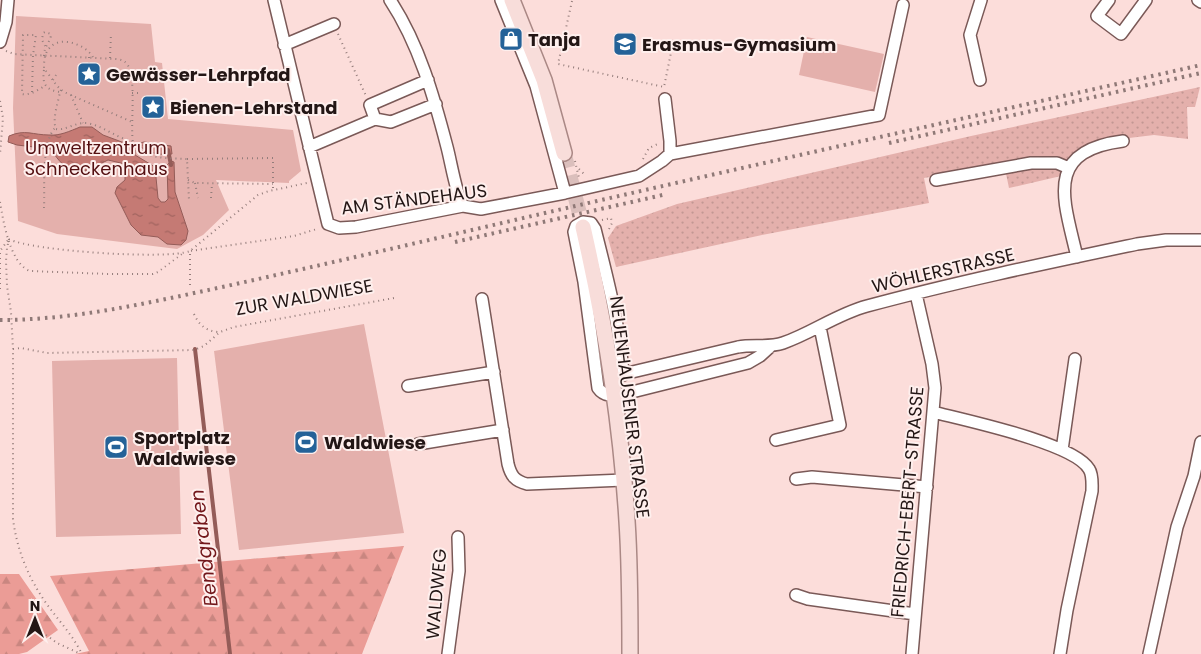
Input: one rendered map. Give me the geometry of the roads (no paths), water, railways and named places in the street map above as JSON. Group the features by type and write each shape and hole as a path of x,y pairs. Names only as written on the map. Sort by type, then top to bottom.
{"main road":[{"path":"512,0 544,80 564,153"},
{"name":"NEUENHAUSENER STRASSE","path":"583,227 617,376 613,396 624,480 628,549 630,654"}],"street":[{"path":"0,42 6,22 8,0"},
{"name":"AM STÄNDEHAUS","path":"274,0 328,224 339,228 356,227 463,206 481,208 565,193 638,176 670,154"},
{"path":"390,0 406,28 428,80 463,206"},
{"path":"501,0 536,86 565,193"},
{"path":"980,80 970,35 981,0"},
{"path":"1109,0 1097,16 1121,34 1146,0"},
{"path":"665,99 670,154 879,114 903,5"},
{"path":"284,45 334,24"},
{"path":"375,118 370,105 428,80"},
{"path":"309,147 375,118 391,122 436,104"},
{"path":"1077,257 1064,196 1065,180 1069,168 1078,157 1089,149 1105,143 1122,141"},
{"path":"936,180 1031,163 1057,162 1069,168"},
{"path":"613,396 603,394 598,388 585,288 574,232 576,226 583,222 591,223 595,230 613,304 620,347 617,376"},
{"name":"WÖHLERSTRASSE","path":"617,376 738,347 770,346 783,343 854,310 916,294 1152,241 1201,240"},
{"name":"FRIEDRICH-EBERT-STRASSE","path":"912,654 933,412 933,370 916,294"},
{"path":"482,299 511,475 519,482 527,484 624,480"},
{"path":"776,440 840,424 820,327"},
{"name":"WÖHLERSTRASSE","path":"613,396 748,363 760,356 770,346"},
{"path":"1062,450 1075,359"},
{"path":"408,386 494,372"},
{"path":"933,412 1020,436 1062,450 1077,458 1089,468 1092,486 1060,654"},
{"path":"418,444 503,430"},
{"path":"1149,654 1177,527 1194,476 1201,442"},
{"path":"796,479 812,477 927,487"},
{"name":"WALDWEG","path":"448,654 459,571 458,537"},
{"path":"796,595 808,600 916,614"}],"water":[{"path":"80,127 92,127 103,135 130,145 135,150 135,155 155,167 158,198 161,202 165,202 168,199 167,165 171,161 174,162 175,192 188,231 186,240 181,245 167,244 158,237 141,235 131,225 115,193 117,187 125,180 125,164 108,160 79,174 63,164 51,149 17,145 8,142 9,136 15,134 57,135"},
{"path":"144,142 171,146 172,154 150,152 139,145"}],"waterway":[{"name":"Bendgraben","path":"168,150 171,165"},
{"name":"Bendgraben","path":"195,349 230,654"}],"tunnel":[{"path":"564,153 583,227"}],"railway":[{"path":"0,320 81,314 187,295 1201,65"},
{"path":"889,143 1201,73"},
{"path":"455,242 667,194"}],"place":[{"name":"Tanja","path":"511,39"},
{"name":"Erasmus-Gymasium","path":"625,44"},
{"name":"Gewässer-Lehrpfad","path":"89,74"},
{"name":"Bienen-Lehrstand","path":"153,107"},
{"name":"Waldwiese","path":"306,442"},
{"name":"Sportplatz Waldwiese","path":"116,447"}],"park label":[{"name":"Umweltzentrum Schneckenhaus","path":"96,157"}]}
